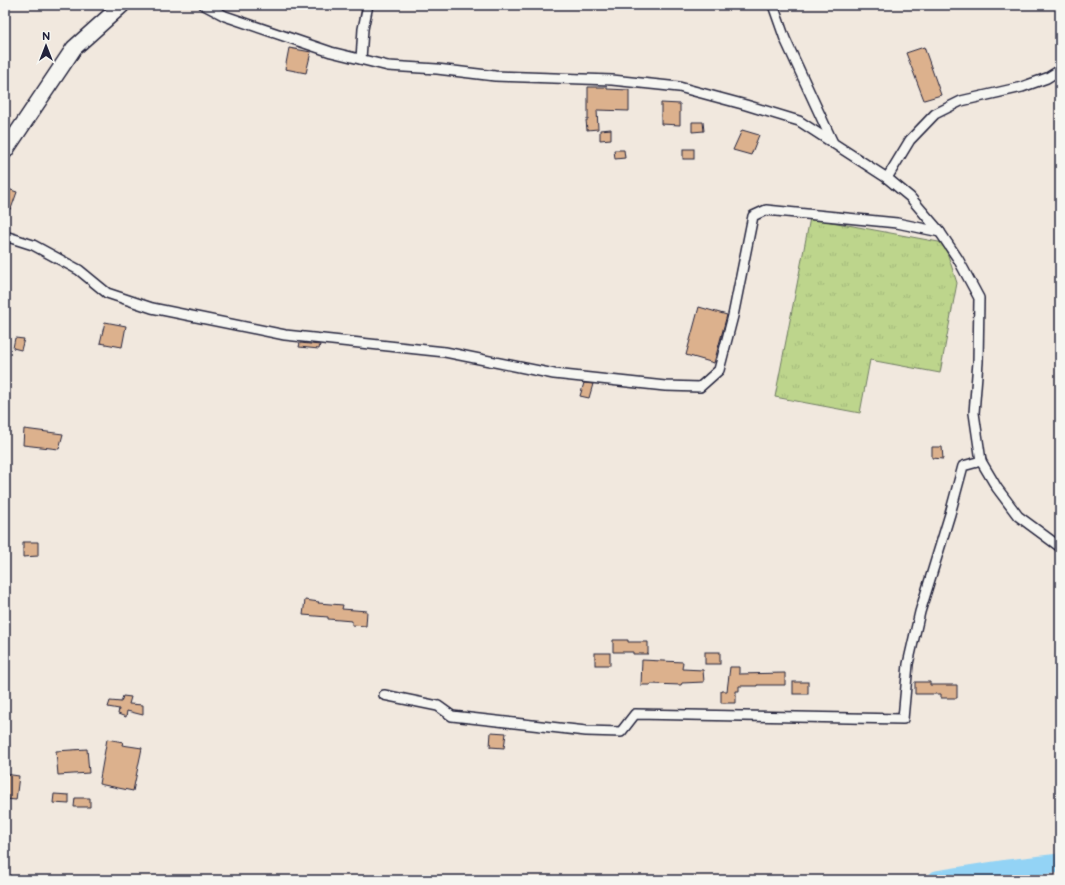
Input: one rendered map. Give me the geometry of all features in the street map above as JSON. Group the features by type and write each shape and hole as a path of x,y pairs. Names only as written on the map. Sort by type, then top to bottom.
{"highway":[{"path":"5,151 74,48 122,5"}],"street":[{"path":"204,5 225,16 267,31 331,52 388,66 437,69 495,76 612,80 679,87 799,121 887,178 910,197 940,232 958,259 979,298 978,362 974,413 981,461 997,488 1018,516 1060,547"},
{"path":"361,60 363,29 368,5"},
{"path":"773,5 785,39 833,143"},
{"path":"887,178 910,140 935,114 961,100 1022,87 1047,78 1060,70"},
{"path":"5,236 33,245 78,270 107,293 152,308 285,335 445,352 554,374 665,386 700,387 719,370 737,295 753,216 766,210 897,223 940,232"},
{"path":"384,695 438,706 452,716 586,731 621,732 635,714 903,719 908,664 920,612 963,466 981,461"}],"green space":[{"path":"810,218 944,243 957,283 940,373 870,360 860,413 775,397"}],"building":[{"path":"924,47 941,95 924,100 906,53"},
{"path":"289,48 311,52 306,73 285,69"},
{"path":"588,87 607,87 607,89 629,90 629,111 597,110 598,129 587,130 586,120 588,120"},
{"path":"661,103 680,104 680,125 661,124"},
{"path":"692,122 703,122 704,131 692,132"},
{"path":"611,129 611,139 600,140 600,130"},
{"path":"742,130 759,135 751,155 733,150"},
{"path":"683,149 694,149 694,159 683,159"},
{"path":"614,150 624,150 625,158 615,159"},
{"path":"5,188 17,192 11,209 5,206"},
{"path":"699,307 727,315 714,363 686,355"},
{"path":"105,322 126,326 122,347 100,343"},
{"path":"15,338 24,339 21,350 13,348"},
{"path":"300,343 320,345 319,349 299,347"},
{"path":"584,383 593,384 589,398 580,396"},
{"path":"24,429 63,434 59,449 23,445"},
{"path":"932,447 942,447 943,459 932,458"},
{"path":"23,542 38,542 38,556 23,557"},
{"path":"305,600 319,602 318,603 343,605 342,609 367,611 366,626 352,625 352,621 303,615"},
{"path":"613,640 648,642 648,654 613,652"},
{"path":"705,652 720,652 720,664 705,664"},
{"path":"595,653 610,653 610,665 595,665"},
{"path":"642,660 683,662 682,669 703,670 704,682 682,683 681,685 641,685"},
{"path":"730,667 739,667 739,674 785,673 785,685 739,686 739,691 736,691 736,703 721,703 721,691 727,691"},
{"path":"793,682 808,682 808,694 793,694"},
{"path":"915,682 930,682 930,685 957,685 957,698 941,698 941,694 915,694"},
{"path":"123,696 131,697 129,704 143,705 143,715 127,711 126,717 118,714 119,709 108,707 110,701 121,702"},
{"path":"491,732 506,733 504,748 490,747"},
{"path":"107,739 123,742 122,745 142,748 133,791 99,784"},
{"path":"87,749 89,773 58,775 56,751"},
{"path":"5,774 19,776 16,800 5,799"},
{"path":"54,794 69,795 69,804 53,803"},
{"path":"75,798 90,798 90,807 74,807"}],"waterway":[{"path":"937,880 1060,863"}]}
